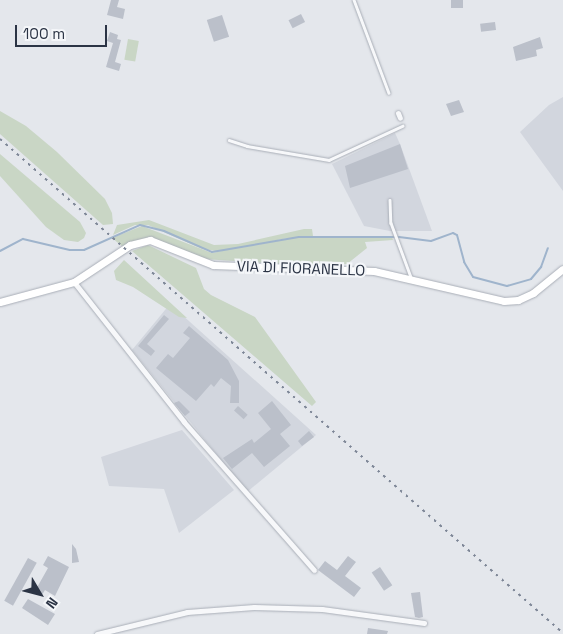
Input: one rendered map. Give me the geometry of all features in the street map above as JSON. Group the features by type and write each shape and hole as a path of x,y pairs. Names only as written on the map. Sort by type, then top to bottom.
{"street":[{"name":"VIA DI FIORANELLO","path":"0,302 74,282 130,245 150,240 213,265 350,268 411,279 507,301 533,293 563,269"},
{"path":"74,282 184,422 314,570"},
{"path":"96,634 187,612 254,607 322,609 424,623"}],"lane":[{"path":"354,0 389,93"},
{"path":"229,140 330,160 402,126"},
{"path":"390,200 394,234 411,279"}],"shaded area":[{"path":"563,97 563,191 520,132 549,105"},
{"path":"395,133 432,231 390,231 364,226 332,164"},
{"path":"170,304 316,435 247,492 132,350"},
{"path":"182,430 234,490 179,533 164,489 109,486 101,457"}],"green space":[{"path":"128,39 139,41 135,62 124,60"},
{"path":"0,111 26,126 57,152 105,199 112,213 113,224 103,225 0,134"},
{"path":"0,154 80,222 86,233 84,238 78,242 64,240 46,227 0,176"},
{"path":"149,220 214,245 238,244 304,229 312,229 313,236 282,239 223,252 202,249 148,225 135,225 113,235 117,225"},
{"path":"142,226 212,253 299,237 392,237 393,240 365,242 367,248 347,264 281,264 204,259 150,238 123,247 112,238"},
{"path":"148,245 196,268 204,289 211,295 255,317 316,402 312,406 132,251"},
{"path":"124,260 187,318 179,317 133,287 116,280 114,271"}],"building":[{"path":"111,0 119,0 117,7 125,9 123,19 107,15"},
{"path":"451,0 463,0 463,8 451,8"},
{"path":"301,14 305,22 293,28 289,20"},
{"path":"222,15 229,37 214,42 207,20"},
{"path":"495,22 496,30 481,32 480,24"},
{"path":"110,32 118,35 117,39 121,40 115,62 121,64 119,71 106,67 113,43 107,41"},
{"path":"540,37 543,48 536,50 537,56 516,61 513,47"},
{"path":"459,100 464,112 451,116 446,104"},
{"path":"400,144 408,169 350,188 345,166"},
{"path":"164,315 169,319 147,344 155,351 151,356 138,346"},
{"path":"189,326 228,360 239,381 239,403 230,403 231,386 221,378 214,387 211,384 196,401 156,368 168,354 173,358 190,338 183,333"},
{"path":"179,401 190,412 185,416 174,403"},
{"path":"272,401 291,425 280,434 290,446 264,467 252,453 232,469 223,458 252,439 254,443 271,429 258,413"},
{"path":"238,406 248,415 244,419 234,410"},
{"path":"309,431 314,437 302,446 298,441"},
{"path":"72,544 76,549 79,562 72,563"},
{"path":"48,556 69,567 55,596 45,590 42,595 35,591 48,568 43,565"},
{"path":"348,556 356,562 345,576 361,588 354,597 318,570 325,561 337,570"},
{"path":"28,558 37,563 13,606 4,601"},
{"path":"380,567 392,585 384,591 372,573"},
{"path":"420,592 423,617 419,618 415,617 411,593"},
{"path":"28,599 55,614 48,625 22,608"},
{"path":"368,628 388,631 387,634 367,634"}],"waterway":[{"path":"0,251 23,239 70,250 84,250 140,225 164,231 212,252 299,237 399,237 431,241 453,233 457,235 464,262 473,277 507,286 531,279 541,267 548,248"}],"railway":[{"path":"0,139 563,633"}]}
